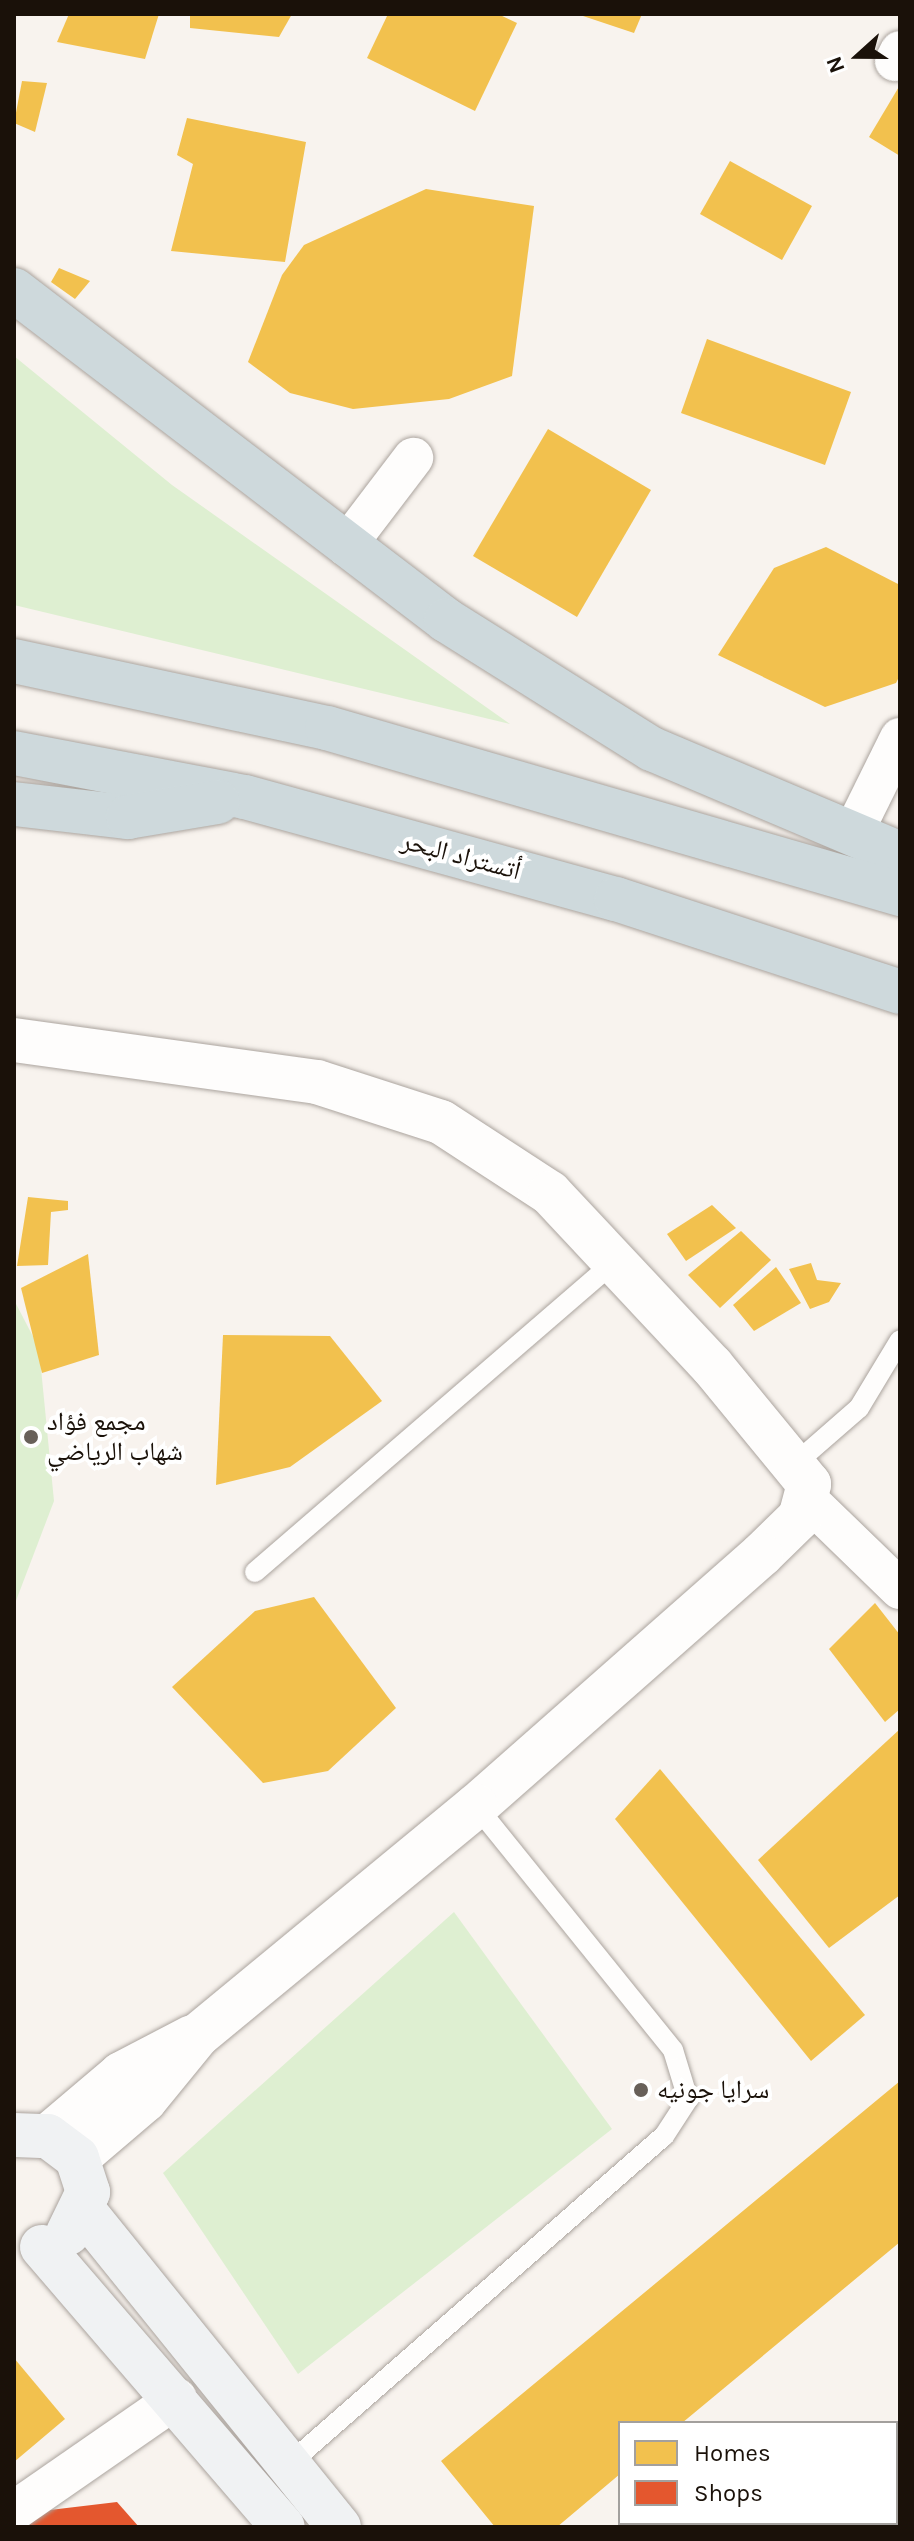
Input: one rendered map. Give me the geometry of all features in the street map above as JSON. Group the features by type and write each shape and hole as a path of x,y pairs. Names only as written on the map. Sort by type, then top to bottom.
{"highway":[{"path":"14,290 446,620 652,749 900,854"},
{"path":"14,661 327,728 900,894"},
{"name":"أتستراد البحر","path":"14,753 245,797 616,899 900,992"},
{"path":"14,804 128,817 245,797"}],"main road":[{"path":"23,2249 60,2240 84,2211 88,2192 46,2143"},
{"path":"84,2211 339,2527"},
{"path":"23,2249 177,2398 283,2527"}],"street":[{"path":"346,546 413,458"},
{"path":"853,833 900,738"},
{"path":"14,1040 317,1082 441,1122 550,1193 900,1589"},
{"path":"46,2143 145,2100 198,2035 476,1806 761,1555 800,1517 802,1481"},
{"path":"14,2511 177,2398"}],"lane":[{"path":"255,1572 614,1262"},
{"path":"802,1481 859,1408 900,1340"},
{"path":"289,2464 664,2136 688,2099 673,2050 476,1806"}],"green space":[{"path":"14,356 172,485 510,724 14,605"},
{"name":"مجمع فؤاد شهاب الرياضي","path":"14,1300 39,1348 54,1501 14,1606"},
{"path":"454,1912 612,2129 298,2374 163,2173"}],"building: Homes":[{"path":"69,14 159,14 145,59 57,42"},
{"path":"190,14 292,14 279,37 190,28"},
{"path":"388,14 498,14 517,23 475,111 367,58"},
{"path":"577,14 642,14 634,33"},
{"path":"22,81 47,83 35,132 14,123"},
{"path":"900,85 900,156 869,137"},
{"path":"187,118 306,142 285,262 171,251 193,164 177,155"},
{"path":"730,161 812,206 782,260 700,214"},
{"path":"426,189 534,206 512,376 449,399 353,409 290,393 248,362 282,275 304,245"},
{"path":"59,268 90,281 75,299 51,282"},
{"path":"707,339 851,392 825,465 681,413"},
{"path":"548,429 651,490 577,617 473,556"},
{"path":"826,547 900,585 900,675 896,683 825,707 718,655 774,568"},
{"path":"28,1197 68,1201 68,1210 51,1212 48,1265 17,1266"},
{"path":"712,1205 736,1228 686,1261 667,1234"},
{"path":"741,1231 771,1260 720,1308 688,1275"},
{"path":"88,1254 99,1355 42,1373 21,1288"},
{"path":"811,1263 817,1280 841,1283 829,1302 810,1309 789,1269"},
{"path":"776,1267 801,1303 754,1331 733,1305"},
{"path":"223,1335 330,1336 382,1401 290,1467 216,1485"},
{"path":"314,1597 396,1708 328,1771 263,1783 172,1687 255,1611"},
{"path":"875,1603 900,1635 900,1709 885,1722 829,1649"},
{"path":"900,1729 900,1895 829,1948 758,1860"},
{"path":"660,1769 865,2015 811,2061 615,1819"},
{"path":"900,2081 900,2242 684,2421 618,2421 618,2476 557,2527 495,2527 441,2461"},
{"path":"14,2358 65,2419 14,2462"}],"building: Shops":[{"path":"117,2502 139,2527 29,2527 33,2512"}],"place":[{"name":"مجمع فؤاد شهاب الرياضي","path":"31,1437"},
{"name":"سرايا جونيه","path":"641,2090"}]}
